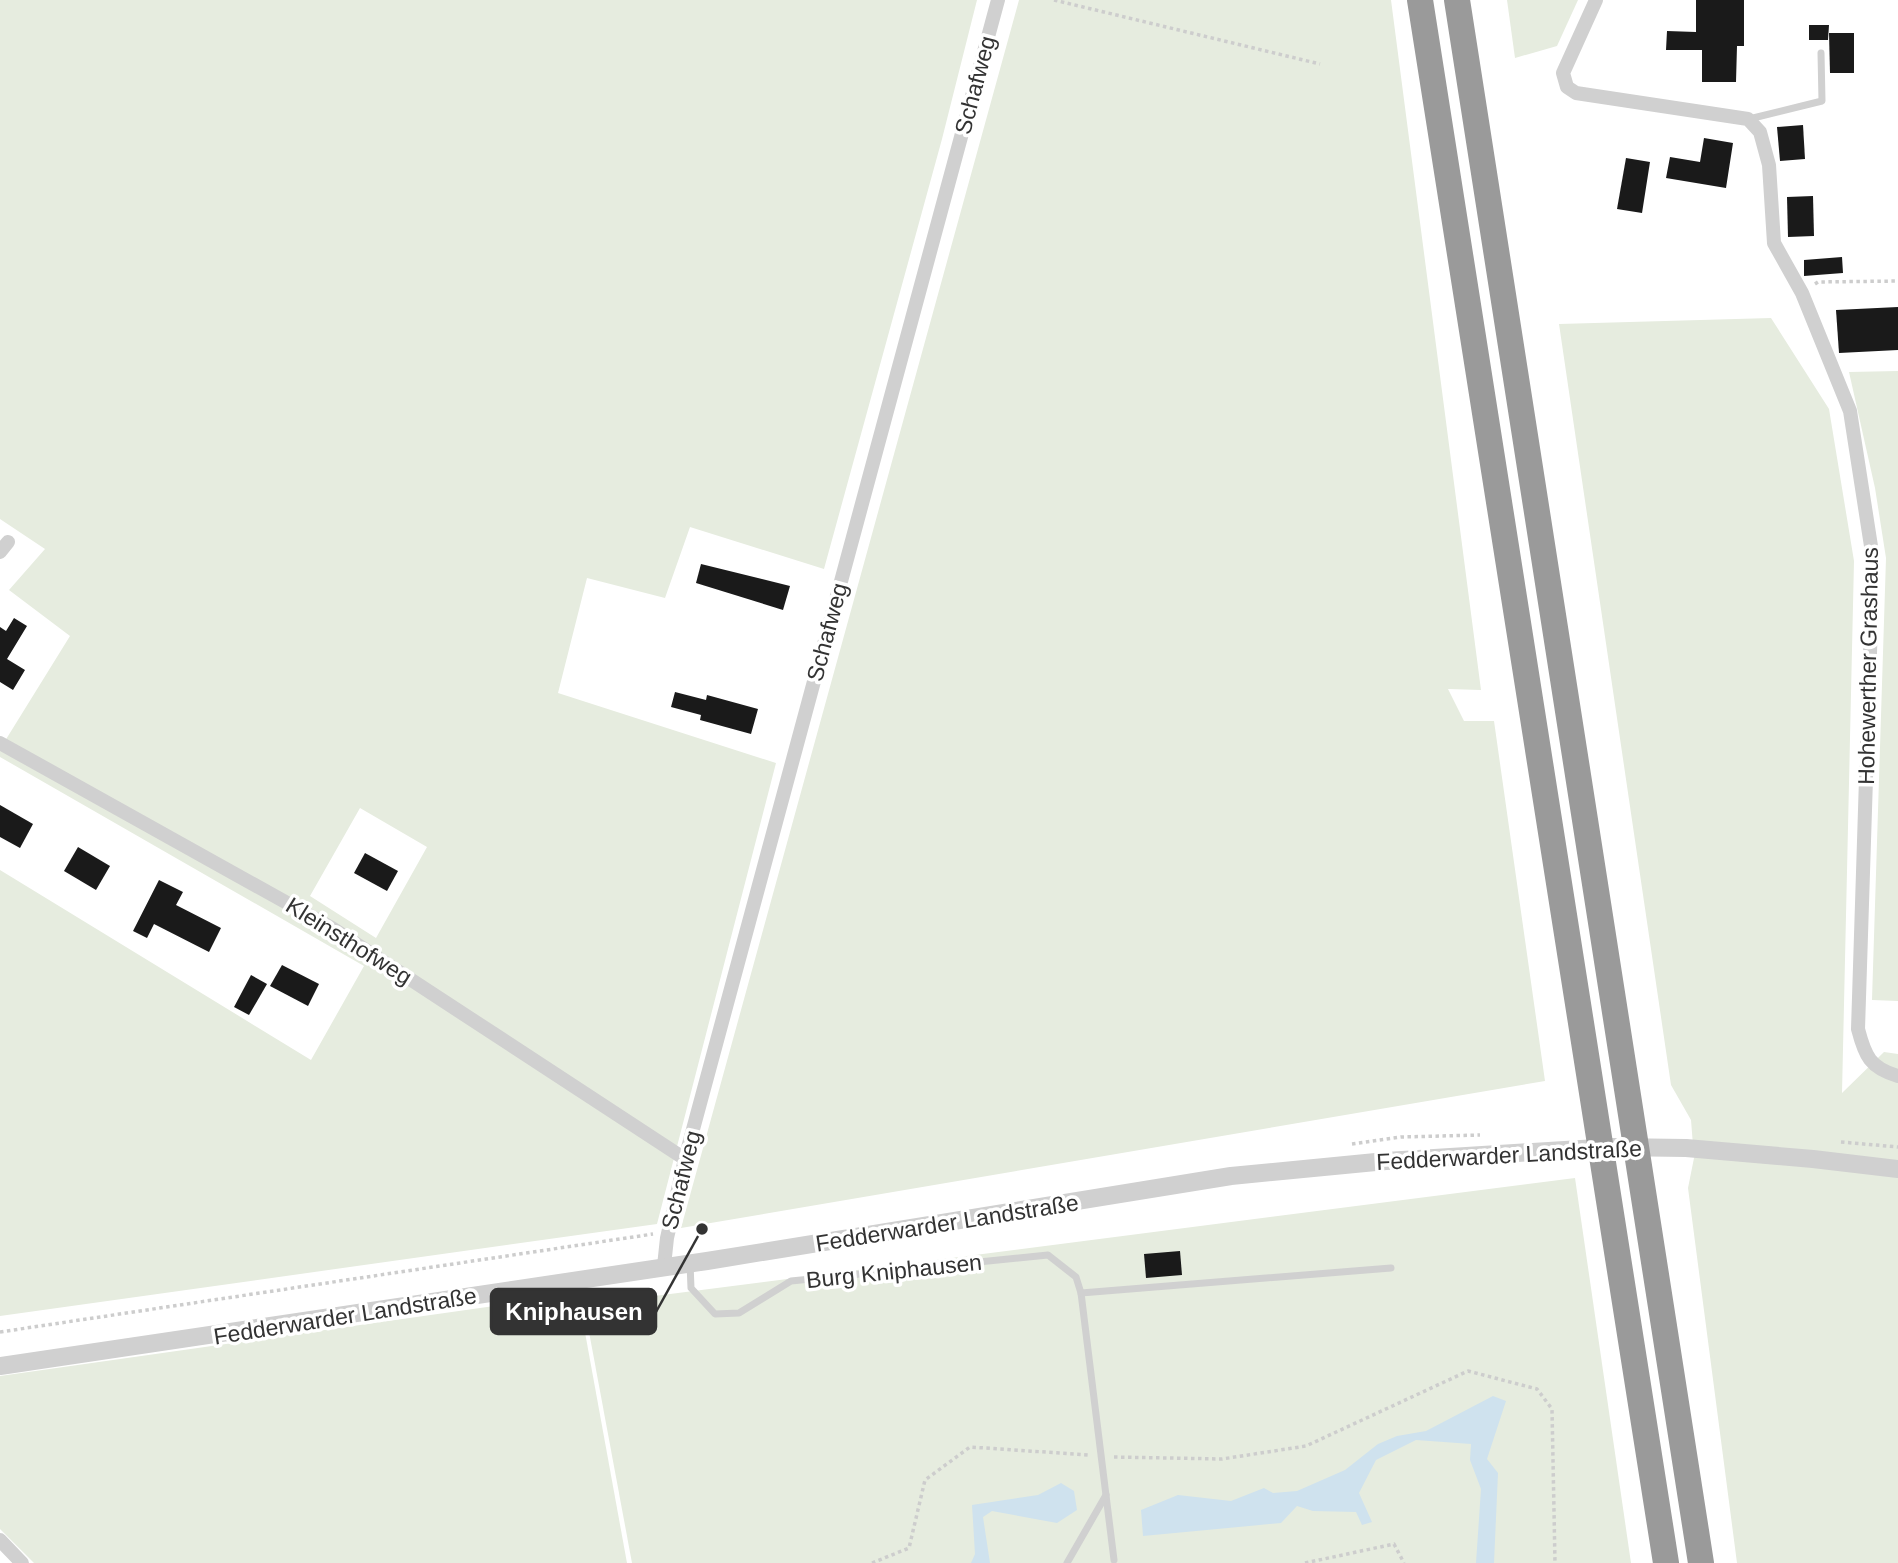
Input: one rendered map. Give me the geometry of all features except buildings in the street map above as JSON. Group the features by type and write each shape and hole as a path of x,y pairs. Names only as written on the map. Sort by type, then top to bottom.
{"highway":[{"path":"1420,0 1665,1563"},
{"path":"1457,0 1701,1563"}],"street":[{"name":"Schafweg","path":"664,1266 667,1238 685,1159 998,0"},
{"path":"1596,0 1563,73 1567,87 1576,93 1748,119"},
{"name":"Hohewerther Grashaus","path":"1748,119 1760,132 1769,165 1774,243 1802,293 1850,411 1873,559 1858,1029 1864,1055 1882,1071 1898,1076"},
{"name":"Kleinsthofweg","path":"0,743 332,928 685,1159"},
{"name":"Fedderwarder Landstraße","path":"0,1366 336,1318 1231,1177 1386,1161 1613,1147 1686,1149 1814,1159 1898,1170"},
{"path":"0,1540 22,1563"}],"lane":[{"path":"1748,119 1822,101 1821,53"},
{"name":"Burg Kniphausen","path":"690,1263 691,1288 715,1314 739,1313 791,1282 1048,1255 1076,1277 1081,1293 1114,1560"},
{"path":"1081,1293 1391,1268"},
{"path":"1067,1563 1107,1495"}],"path":[{"path":"1054,0 1320,64"},
{"path":"1802,293 1818,282 1898,281"},
{"path":"0,1332 651,1233 667,1238"},
{"path":"872,1563 909,1548 925,1480 970,1447 1101,1456 1222,1459 1306,1446 1468,1371 1537,1389 1552,1409 1555,1563"},
{"path":"1305,1563 1395,1544 1404,1563"}],"shaded area":[{"path":"0,0 977,0 942,139 824,569 690,527 665,598 587,578 558,693 776,763 657,1224 0,1316 0,870 311,1060 364,966 0,757 0,749 70,636 9,590 45,549 0,519","holes":["360,808 427,847 376,938 310,896"]},
{"path":"1019,0 1391,0 1481,690 1448,689 1464,721 1494,721 1545,1081 681,1228"},
{"path":"1507,0 1578,0 1557,46 1515,58"},
{"path":"1771,318 1829,409 1854,561 1842,1093 1884,1052 1898,1054 1898,1563 1737,1563 1688,1188 1694,1158 1691,1120 1671,1085 1559,324"},
{"path":"1898,371 1898,1001 1872,1000 1886,558 1875,488 1849,372"},
{"path":"1575,1178 1631,1563 632,1563 584,1305"},
{"path":"578,1294 627,1563 34,1563 0,1529 0,1376"}],"water":[{"path":"1493,1396 1506,1401 1487,1459 1498,1473 1494,1563 1476,1563 1481,1489 1470,1460 1471,1444 1416,1440 1376,1460 1359,1493 1372,1522 1362,1525 1356,1512 1313,1511 1297,1506 1281,1523 1143,1536 1141,1510 1178,1495 1231,1501 1264,1488 1273,1493 1297,1491 1345,1470 1378,1444 1397,1436 1426,1431"},
{"path":"1061,1483 1074,1491 1077,1510 1057,1523 992,1511 983,1517 990,1563 971,1563 975,1554 972,1505 1038,1495"}],"place":[{"name":"Kniphausen","path":"702,1229"}]}
